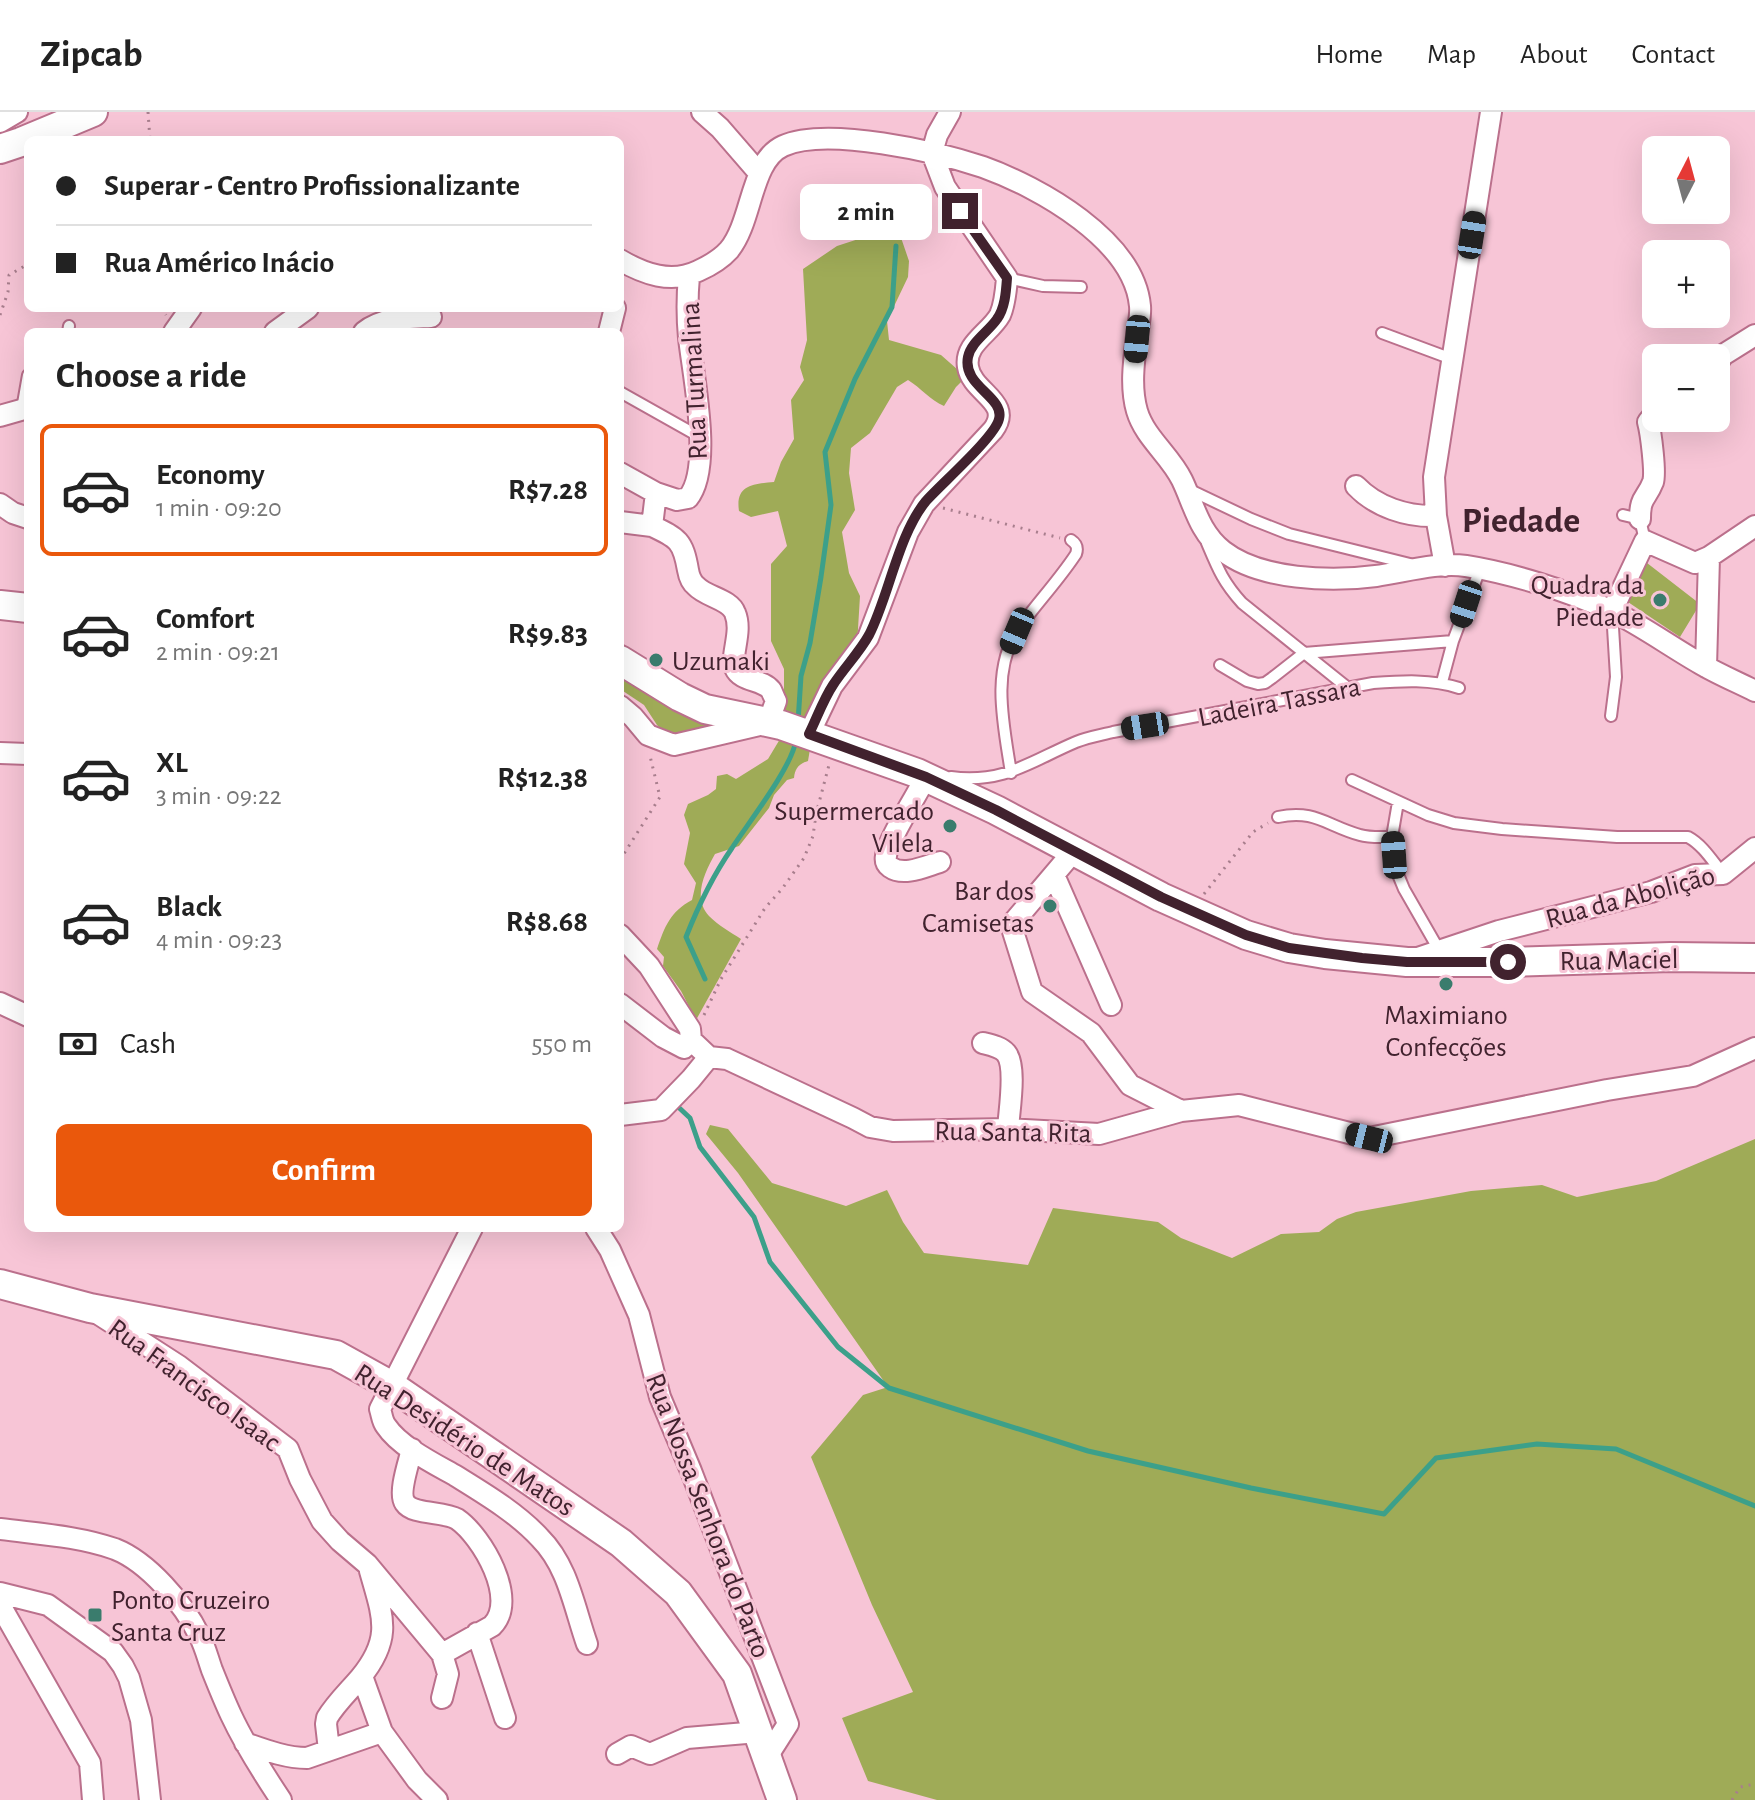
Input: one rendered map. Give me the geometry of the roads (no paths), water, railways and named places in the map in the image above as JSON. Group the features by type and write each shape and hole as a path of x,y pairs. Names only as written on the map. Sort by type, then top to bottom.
{"main road":[{"path":"35,136 92,112"},
{"path":"0,149 24,141"},
{"path":"0,605 24,608"},
{"name":"Rua Maciel","path":"624,662 705,709 799,731 922,775 996,810 1161,897 1246,935 1289,948 1407,962 1754,958"},
{"name":"Rua Desidério de Matos","path":"0,1284 90,1308 336,1355 392,1386 621,1543 678,1593 737,1674 782,1800"}],"street":[{"path":"0,122 17,112"},
{"path":"0,134 92,112"},
{"path":"702,112 759,173"},
{"path":"624,709 648,735 674,745 799,731 868,638 908,532 924,504 998,423 998,408 973,380 968,368 968,356 974,344 999,316 1007,278 945,187 932,153 937,135 950,112"},
{"path":"1445,566 1436,516 1434,477 1491,112"},
{"path":"624,262 645,273 669,278 689,276 708,267 728,251 735,240 749,210 759,173 770,155 782,146 806,140 854,139 932,153 980,166 1016,180 1074,216 1101,236 1125,263 1140,306 1133,378 1137,413 1174,466 1186,488 1197,520 1225,553 1279,573 1326,579 1377,576 1424,567 1461,566 1523,580 1612,611 1706,667 1755,691"},
{"name":"Rua Turmalina","path":"656,493 668,499 683,500 692,493 699,468 697,385 687,313 689,276"},
{"path":"280,328 302,312"},
{"path":"370,328 387,321 431,317"},
{"path":"1730,351 1755,335"},
{"path":"0,416 24,409"},
{"path":"1631,517 1654,480 1651,432"},
{"path":"624,475 656,493 652,526"},
{"path":"1356,486 1379,504 1406,513 1436,516"},
{"path":"0,504 24,517"},
{"path":"624,522 652,526 682,546 694,585 733,608 737,617 734,666 739,673 772,690 776,701 799,731"},
{"path":"1612,611 1645,541 1695,563 1755,526"},
{"path":"1706,667 1709,557"},
{"path":"0,753 24,754"},
{"path":"922,775 889,846 886,862 893,869 910,870 940,862"},
{"name":"Rua da Abolição","path":"1407,962 1542,919 1651,892 1695,875 1723,874 1755,848"},
{"path":"1073,852 1011,925 1032,992 1091,1033 1130,1085 1181,1111"},
{"path":"1054,875 1111,1005"},
{"name":"Rua Santa Rita","path":"624,939 649,966 690,1029 691,1040 709,1057 727,1059 870,1127 893,1131 1008,1129 1099,1134 1181,1111 1239,1105 1369,1138 1607,1090 1693,1076 1755,1048"},
{"path":"0,1003 24,1014"},
{"path":"624,1007 671,1043 684,1048 691,1040"},
{"path":"983,1043 997,1046 1009,1058 1008,1129"},
{"path":"624,1115 661,1110 709,1057"},
{"path":"470,1232 380,1409 382,1419 393,1435 491,1499 541,1538 557,1559 568,1582 587,1644"},
{"name":"Rua Nossa Senhora do Parto","path":"599,1232 610,1250 639,1315 660,1397 788,1724 763,1745"},
{"name":"Rua Francisco Isaac","path":"90,1308 179,1366 288,1449 322,1521 367,1564 442,1654"},
{"path":"412,1449 402,1499 411,1509 442,1513 457,1519 484,1551 500,1586 501,1612 498,1620 442,1654 448,1674 442,1698"},
{"path":"0,1529 90,1542 137,1560 149,1571 188,1616 200,1636 222,1696 245,1743 281,1800"},
{"path":"329,1750 327,1718 374,1659 383,1633 379,1604 367,1564"},
{"path":"0,1593 48,1605 113,1652 129,1678 141,1720 150,1800"},
{"path":"0,1605 90,1763 93,1800"},
{"path":"477,1633 505,1718"},
{"path":"737,1674 763,1658"},
{"path":"362,1676 382,1732 417,1780 437,1800"},
{"path":"245,1743 296,1758 307,1758 382,1732"},
{"path":"617,1754 631,1746 650,1754 687,1738 763,1745"}],"lane":[{"path":"1007,278 1043,286 1081,287"},
{"path":"1382,333 1452,359"},
{"path":"624,394 700,437"},
{"path":"1186,488 1289,534 1424,567"},
{"path":"1631,517 1645,541"},
{"path":"1197,520 1219,573 1229,588 1258,617 1348,688"},
{"path":"1011,773 1001,682 1006,657 1017,631 1076,554 1077,548 1071,540"},
{"path":"1442,682 1453,641 1480,569"},
{"path":"1611,716 1616,677 1612,611"},
{"path":"1220,665 1258,684 1265,683 1304,653 1453,641"},
{"name":"Ladeira Tassara","path":"922,775 962,778 1011,773 1079,740 1373,683 1442,682 1459,688"},
{"path":"1352,780 1428,815 1454,823 1617,837 1688,837 1702,848 1723,874"},
{"path":"1398,802 1392,837 1397,872 1439,950"},
{"path":"1278,817 1306,815 1357,835 1392,837"}],"waterway":[{"path":"798,722 801,676 810,643 831,505 825,452 855,379 892,307 896,246"},
{"path":"705,979 686,937 712,880 787,765 796,740"},
{"path":"674,1103 690,1118 700,1147 754,1217 770,1262 838,1347 889,1388 1088,1451 1384,1514 1436,1458 1537,1444 1616,1449 1755,1506"}],"place":[{"name":"Quadra da Piedade","path":"1660,600"},
{"name":"Uzumaki","path":"656,660"},
{"name":"Supermercado Vilela","path":"950,826"},
{"name":"Bar dos Camisetas","path":"1050,906"},
{"name":"Maximiano Confecções","path":"1446,984"},
{"name":"Ponto Cruzeiro Santa Cruz","path":"95,1615"}],"district":[{"name":"Piedade","path":"1521,519"}]}
